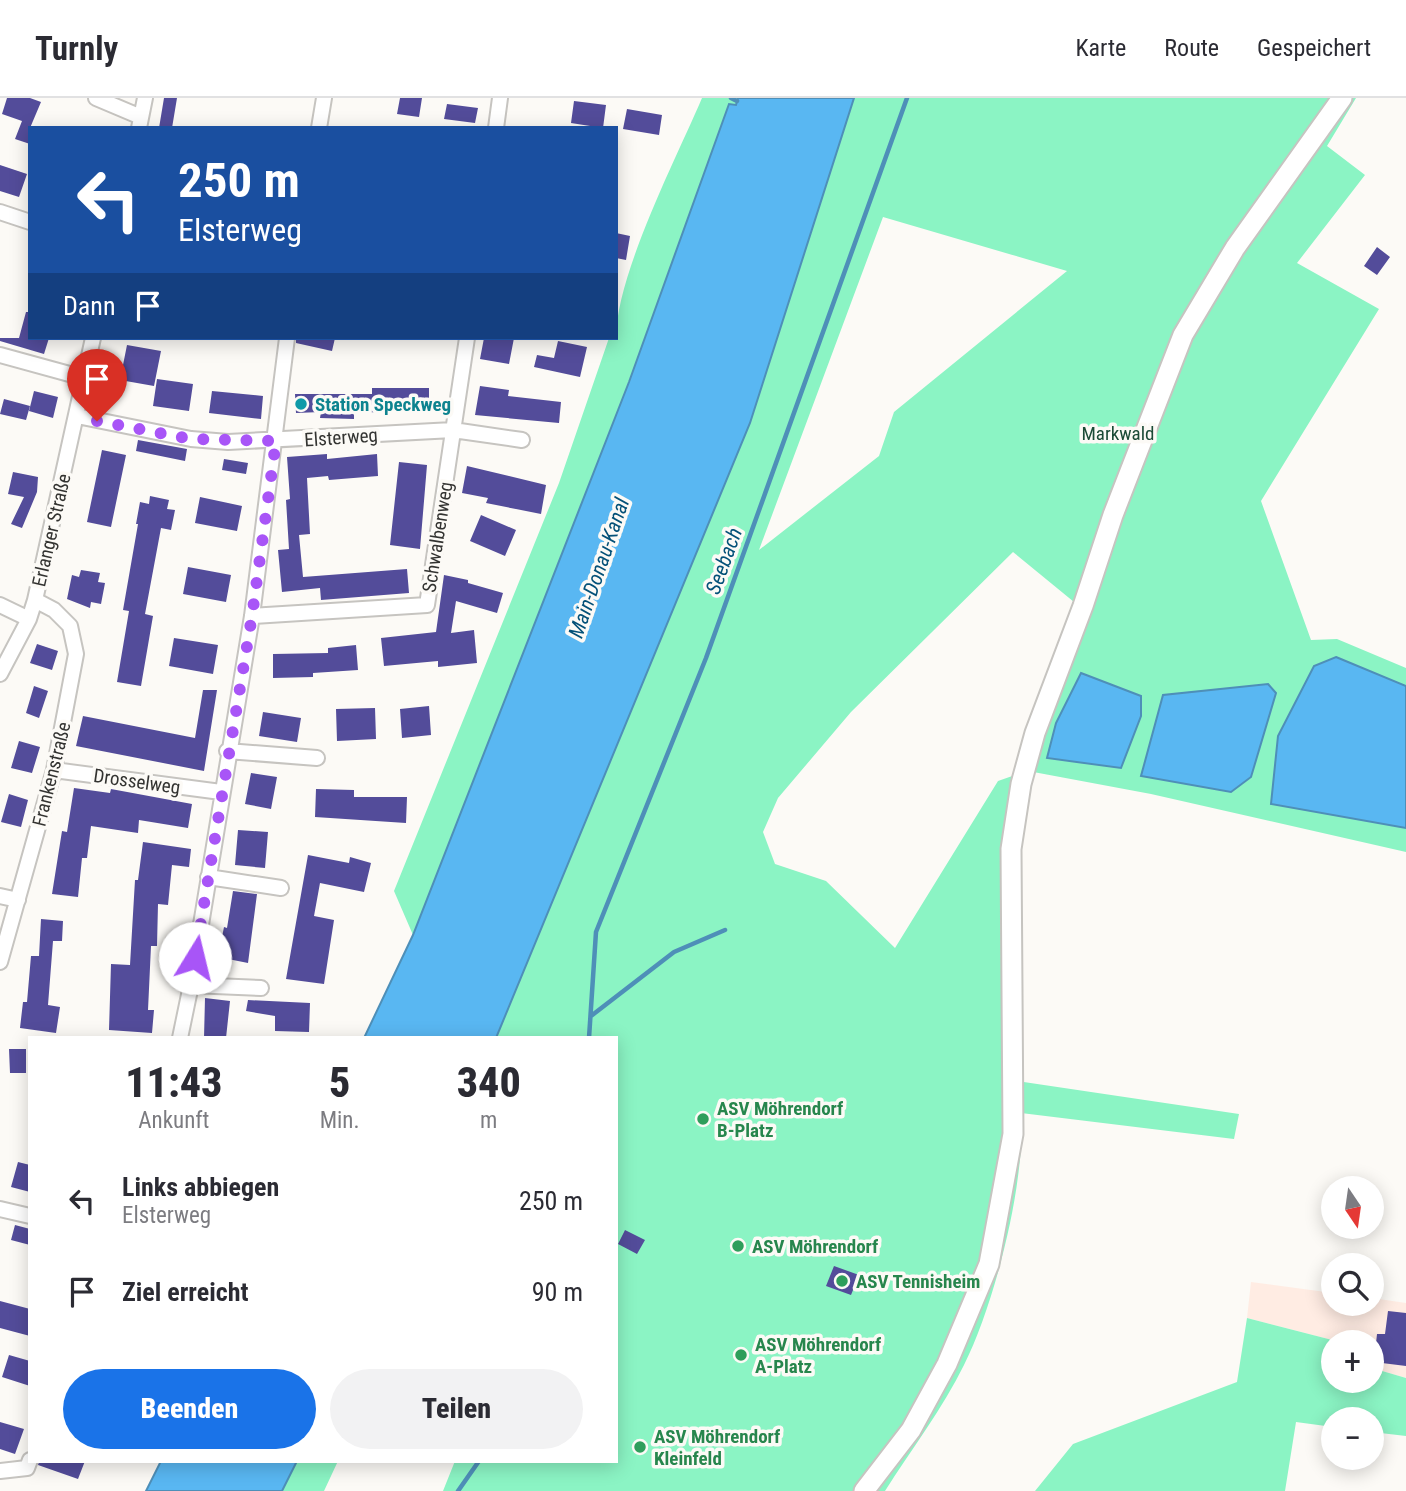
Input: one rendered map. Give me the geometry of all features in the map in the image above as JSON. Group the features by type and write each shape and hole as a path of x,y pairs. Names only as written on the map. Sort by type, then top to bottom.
{"street":[{"path":"96,98 140,122 145,98"},
{"path":"319,126 324,98"},
{"path":"496,126 499,98"},
{"path":"864,1491 911,1430 973,1308 989,1264 1013,1134 1011,849 1021,784 1035,733 1083,606 1113,514 1183,335 1235,248 1342,98"},
{"path":"0,212 28,221"},
{"name":"Erlanger Straße","path":"0,674 36,600 93,340"},
{"path":"180,1036 252,616 287,340"},
{"name":"Schwalbenweg","path":"252,616 427,605 467,340"},
{"path":"0,355 84,378"},
{"name":"Elsterweg","path":"77,416 191,439 276,441 453,430 522,440"},
{"name":"Frankenstraße","path":"0,962 54,769 76,654 70,626 54,610 36,600"},
{"path":"0,605 29,619"},
{"path":"227,751 317,758"},
{"name":"Drosselweg","path":"54,769 221,792"},
{"path":"208,877 281,888"},
{"path":"0,896 18,900"},
{"path":"191,985 261,988"},
{"path":"0,1209 28,1216"},
{"path":"0,1471 27,1468 29,1463"}],"shaded area":[{"path":"1251,1282 1321,1291 1321,1316 1384,1316 1384,1300 1406,1303 1406,1378 1384,1372 1384,1330 1321,1330 1321,1337 1247,1318"}],"green space":[{"path":"702,98 738,98 736,105 729,105 629,382 413,935 394,891 559,483 608,340 618,340 619,312 626,282 663,184"},
{"name":"Markwald","path":"854,98 1356,98 1327,146 1365,175 1297,263 1379,309 1261,501 1311,640 1337,639 1406,668 1406,852 1151,794 1028,771 1017,873 1017,1081 1239,1114 1234,1139 1021,1113 1019,1172 1006,1241 987,1309 956,1381 885,1491 443,1491 454,1463 618,1463 618,1036 497,1036 750,423","holes":["883,217 1067,271 894,412 879,456 759,550","1013,552 1085,611 1027,771 998,781 895,948 826,881 775,864 763,832 778,798 851,712"]},
{"path":"1247,1318 1321,1337 1321,1393 1384,1393 1384,1372 1406,1378 1406,1436 1384,1433 1384,1407 1321,1407 1321,1425 1296,1422 1285,1491 1035,1491 1073,1444 1237,1382"},
{"path":"296,1463 337,1463 324,1491 282,1491"}],"water":[{"name":"Main-Donau-Kanal","path":"738,98 854,98 750,423 497,1036 365,1036 413,935 629,382 729,104 736,105"},
{"path":"1336,657 1406,686 1406,828 1271,804 1278,736 1314,666"},
{"path":"1081,673 1141,696 1141,716 1121,768 1047,758 1056,723"},
{"path":"1268,684 1276,693 1251,777 1231,792 1141,776 1163,695"},
{"path":"160,1463 296,1463 282,1491 146,1491"}],"building":[{"path":"7,98 30,98 41,102 31,126 28,126 28,143 15,139 22,121 2,114"},
{"path":"164,98 177,98 172,126 159,126"},
{"path":"400,98 422,98 419,117 397,114"},
{"path":"574,101 606,105 603,126 571,123"},
{"path":"447,104 478,108 475,123 444,119"},
{"path":"627,109 662,115 659,135 623,129"},
{"path":"0,165 27,174 19,197 0,191"},
{"path":"618,233 630,236 626,260 618,258"},
{"path":"1377,247 1390,257 1377,275 1364,266"},
{"path":"28,312 28,340 48,340 44,354 0,341 0,338 19,338"},
{"path":"296,340 335,340 332,351 296,343"},
{"path":"484,340 514,340 509,364 480,359"},
{"path":"558,341 587,347 580,377 534,367 537,355 554,358"},
{"path":"127,345 161,351 154,386 120,380"},
{"path":"157,379 193,384 189,411 153,406"},
{"path":"480,386 509,390 508,396 561,402 559,423 475,415"},
{"path":"372,388 429,388 429,413 354,412 354,419 320,418 321,412 296,413 295,394 372,394"},
{"path":"34,391 58,397 53,418 29,411"},
{"path":"212,391 263,396 261,419 209,413"},
{"path":"4,399 30,406 26,420 0,414"},
{"path":"138,440 187,449 185,461 136,451"},
{"path":"102,450 126,455 111,527 87,522"},
{"path":"327,454 327,459 377,454 378,476 329,480 328,476 307,478 310,534 299,535 303,577 407,569 409,593 321,600 320,588 282,592 278,550 289,549 287,457"},
{"path":"224,459 248,463 246,474 222,470"},
{"path":"399,462 427,465 420,549 390,545"},
{"path":"467,466 546,485 541,514 486,503 488,498 462,493"},
{"path":"13,472 38,477 37,492 22,528 11,524 24,497 8,494"},
{"path":"150,496 169,500 167,509 175,510 171,530 161,528 145,614 153,616 141,686 117,682 129,611 123,610 136,524 140,502 149,504"},
{"path":"200,497 242,506 237,531 195,523"},
{"path":"481,515 516,530 505,556 470,541"},
{"path":"188,567 231,575 226,602 183,594"},
{"path":"81,570 100,573 98,582 105,583 101,604 91,602 90,608 67,599 72,575 79,577"},
{"path":"444,575 468,580 468,583 503,593 497,613 456,601 451,633 474,630 477,663 438,667 438,661 384,666 381,638 436,632"},
{"path":"174,638 218,645 213,674 169,666"},
{"path":"37,644 58,651 52,670 30,663"},
{"path":"356,645 358,670 313,673 313,677 273,678 273,654 328,653 328,648"},
{"path":"34,686 48,691 39,718 26,713"},
{"path":"203,690 217,690 204,771 76,746 83,716 195,738"},
{"path":"429,706 431,735 402,738 400,709"},
{"path":"375,708 376,739 337,741 336,709"},
{"path":"263,712 301,718 297,742 259,736"},
{"path":"19,741 40,747 32,773 11,768"},
{"path":"251,773 277,777 271,809 245,804"},
{"path":"74,788 110,793 111,789 192,804 188,828 139,820 138,833 91,826 87,858 82,858 78,897 52,894 62,831 67,832"},
{"path":"316,789 354,790 354,797 407,797 406,823 315,817"},
{"path":"9,794 28,800 21,827 1,822"},
{"path":"238,830 268,832 265,868 235,865"},
{"path":"143,842 191,849 189,867 172,865 168,905 158,904 157,946 151,946 148,1010 154,1010 152,1033 109,1030 111,964 130,965 135,880 138,880"},
{"path":"308,855 349,863 350,857 371,863 364,892 320,883 314,916 334,920 324,984 286,979"},
{"path":"233,891 257,894 248,963 218,957 224,927 227,928"},
{"path":"41,919 63,921 62,941 53,941 48,1005 60,1007 56,1033 20,1028 23,1002 27,1002 31,956 39,956"},
{"path":"205,998 230,1001 226,1036 204,1036"},
{"path":"248,1000 310,1003 309,1032 275,1031 275,1016 246,1011"},
{"path":"9,1049 26,1049 26,1073 10,1073"},
{"path":"18,1162 28,1164 28,1191 11,1187"},
{"path":"15,1225 28,1228 28,1244 11,1240"},
{"path":"625,1230 645,1240 637,1254 618,1244"},
{"name":"ASV Tennisheim","path":"834,1266 859,1275 851,1295 826,1286"},
{"path":"0,1301 28,1308 28,1335 0,1328"},
{"path":"1388,1311 1406,1313 1406,1366 1384,1363"},
{"path":"9,1355 28,1360 28,1385 2,1377"},
{"path":"0,1422 24,1429 15,1454 0,1449"},
{"path":"38,1463 84,1463 78,1479"}],"waterway":[{"path":"731,98 737,101"},
{"name":"Seebach","path":"589,1036 596,932 706,658 907,98"},
{"path":"591,1016 674,952 725,930"},
{"name":"Seebach","path":"458,1491 478,1463"}],"place":[{"name":"Station Speckweg","path":"301,404"},
{"name":"ASV Möhrendorf B-Platz","path":"703,1119"},
{"name":"ASV Möhrendorf","path":"738,1246"},
{"name":"ASV Tennisheim","path":"842,1281"},
{"name":"ASV Möhrendorf A-Platz","path":"741,1355"},
{"name":"ASV Möhrendorf Kleinfeld","path":"640,1447"}],"route":[{"path":"97,421 191,439 228,442 276,441 252,616 227,751 195,958"}]}
